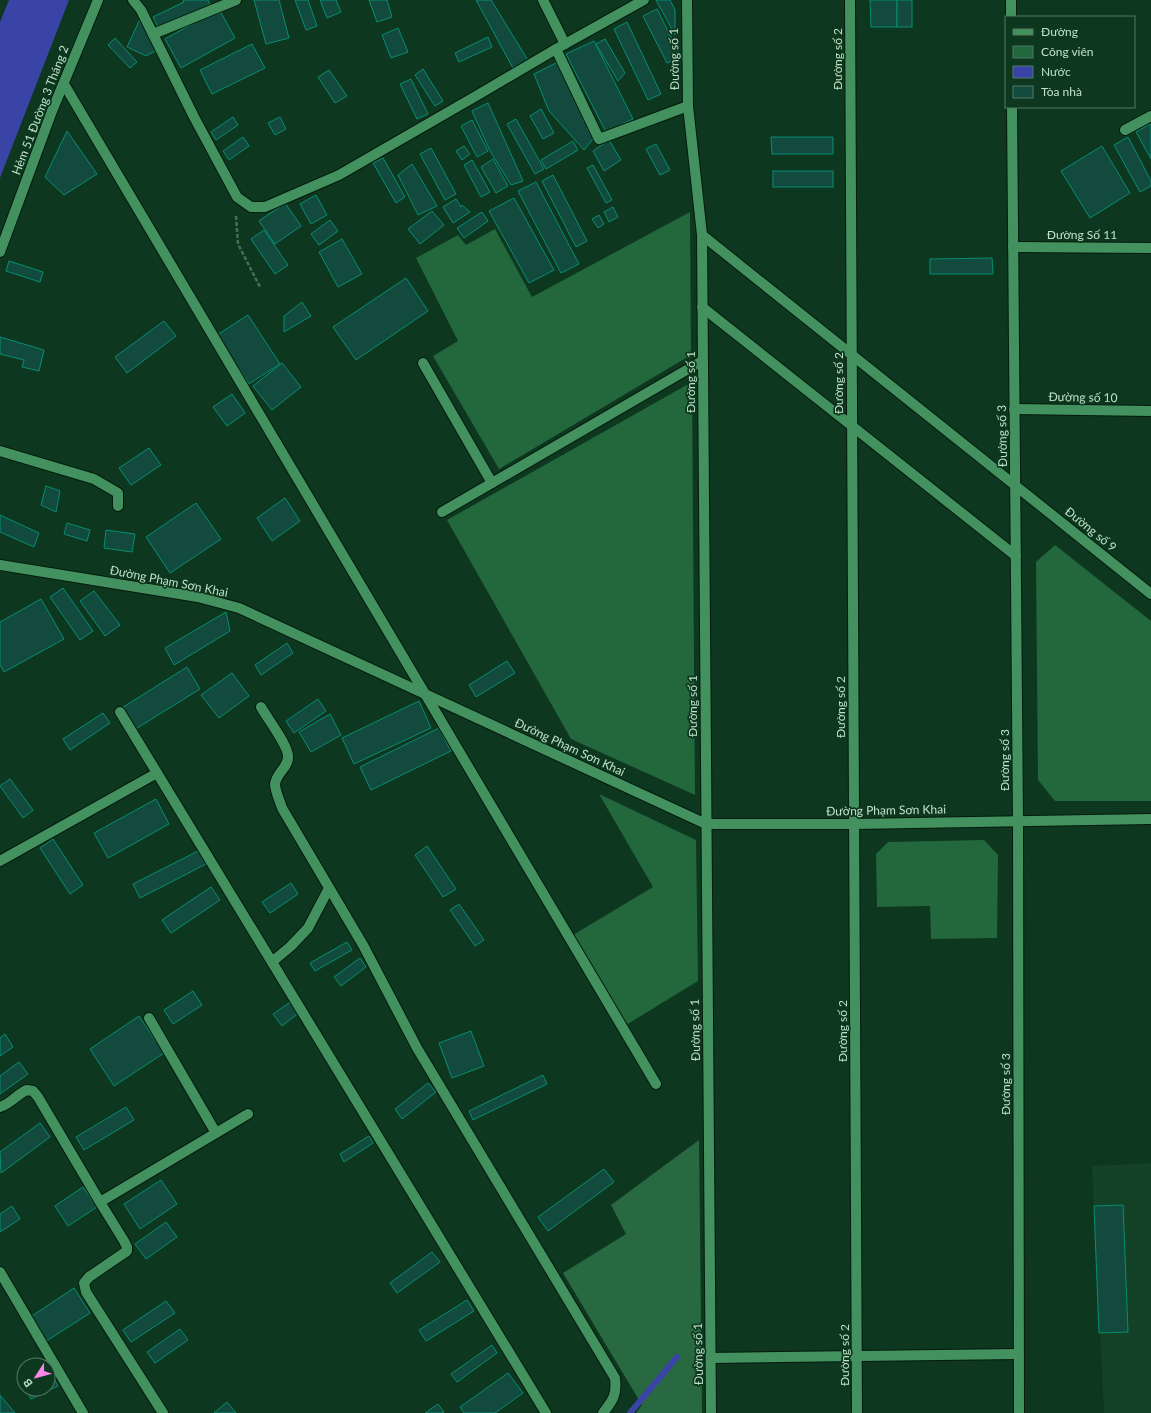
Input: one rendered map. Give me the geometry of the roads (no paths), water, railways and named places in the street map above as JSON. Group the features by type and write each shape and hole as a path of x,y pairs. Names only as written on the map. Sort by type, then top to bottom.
{"street":[{"name":"Hẻm 51 Đường 3 Tháng 2","path":"0,252 64,84 98,0"},
{"path":"133,0 141,10 194,118 237,197 251,207 265,207 339,175 556,49 644,0"},
{"path":"153,34 236,0"},
{"path":"543,0 565,44"},
{"name":"Đường số 1","path":"687,0 688,106 702,235 711,1413"},
{"name":"Đường số 2","path":"850,0 857,1413"},
{"path":"1011,0 1011,16"},
{"path":"556,49 599,139 688,106"},
{"path":"64,84 656,1084"},
{"name":"Đường số 3","path":"1012,108 1018,821 1019,1413"},
{"path":"1125,130 1151,116"},
{"name":"Đường số 9","path":"702,235 1151,594"},
{"name":"Đường Số 11","path":"1013,247 1151,248"},
{"path":"702,307 1016,556"},
{"path":"442,512 702,361"},
{"path":"423,363 492,483"},
{"name":"Đường số 10","path":"1014,409 1151,411"},
{"path":"0,451 94,479 118,493 118,506"},
{"name":"Đường Phạm Sơn Khai","path":"0,565 198,597 227,605 258,617 706,824 854,824 1151,819"},
{"path":"261,707 284,744 288,756 287,764 277,776 275,784 282,808 362,945 417,1048 615,1378 615,1397 603,1413"},
{"path":"120,712 546,1413"},
{"path":"0,861 157,773"},
{"path":"272,962 291,946 308,928 329,888"},
{"path":"149,1018 216,1133"},
{"path":"0,1107 6,1105 22,1092 27,1090 33,1091 124,1241 127,1251 89,1277 84,1283 86,1292 163,1413"},
{"path":"100,1202 248,1114"},
{"path":"0,1272 83,1413"},
{"path":"711,1358 1019,1354"}],"water":[{"path":"9,0 69,0 0,178 0,22"}],"waterway":[{"path":"630,1413 677,1357"}]}
